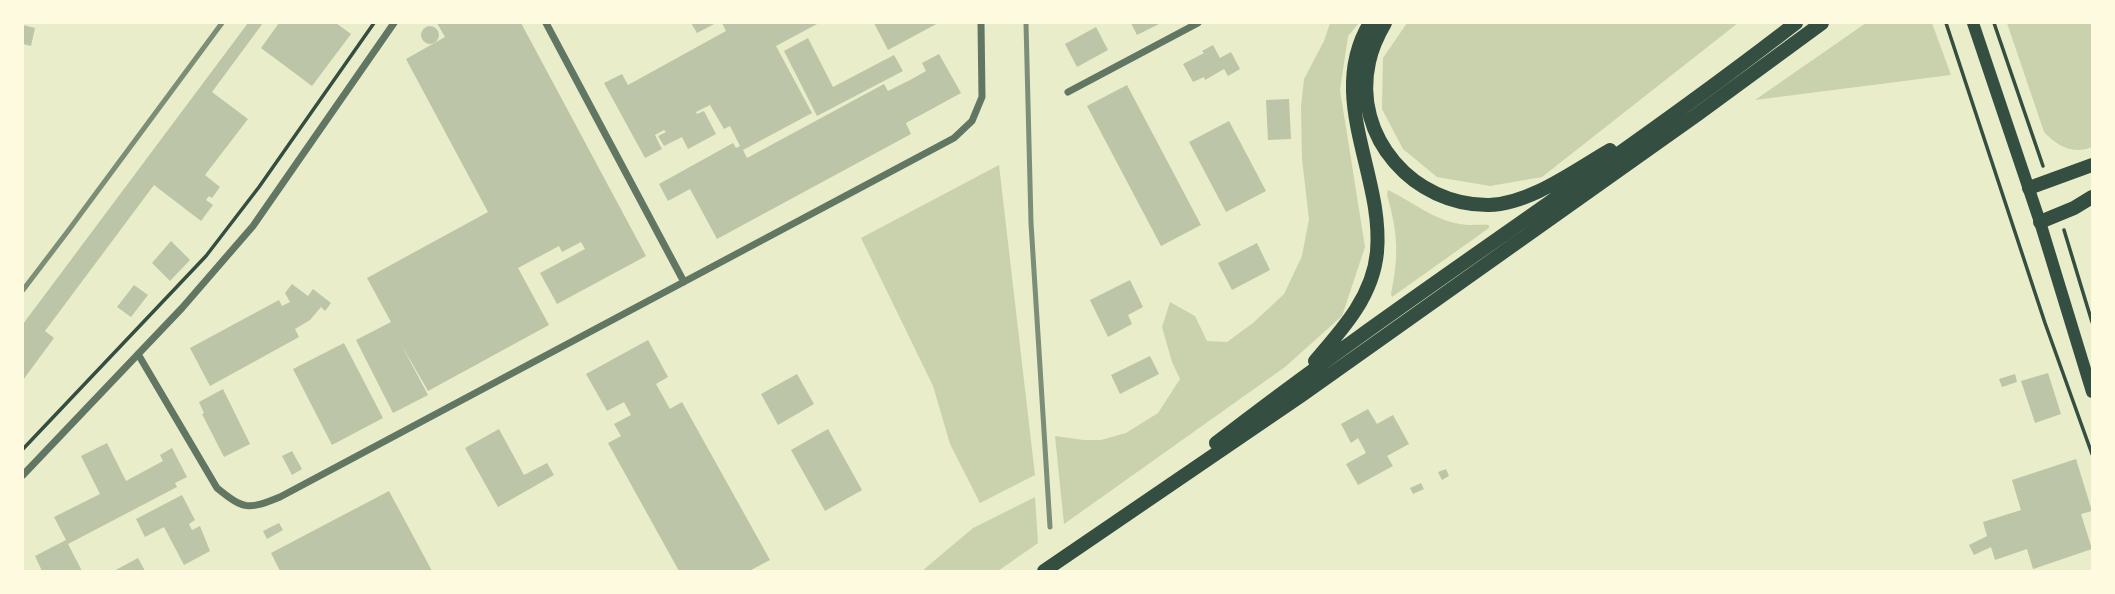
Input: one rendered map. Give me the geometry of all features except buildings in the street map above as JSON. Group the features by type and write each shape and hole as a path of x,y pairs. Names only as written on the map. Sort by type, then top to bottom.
{"highway":[{"path":"1298,380 1348,323 1372,275 1377,253 1372,195 1354,115 1353,93 1358,50 1370,23"},
{"path":"1385,23 1368,64 1366,92 1370,117 1392,162 1413,181 1432,193 1460,202 1490,205 1515,200 1536,192 1666,118"},
{"path":"1107,527 1298,380 1544,208 1796,23"},
{"path":"1044,571 1303,395 1822,23"},
{"path":"2029,188 2092,165"},
{"path":"2040,222 2074,208 2092,197"}],"main road":[{"path":"1973,23 2040,222 2092,392"}],"street":[{"path":"23,475 182,308 253,226 394,23"},
{"path":"546,23 684,282"},
{"path":"138,354 217,488 235,503 256,507 280,497 954,138 972,121 982,97 981,23"},
{"path":"1068,92 1198,23"}],"path":[{"path":"23,449 206,256 259,187 374,23"},
{"path":"1946,23 2045,323 2092,454"}],"green space":[{"path":"1330,23 1359,23 1348,36 1340,90 1365,247 1342,316 1285,367 1064,524 1055,436 1101,440 1126,433 1158,413 1180,379 1162,327 1170,302 1195,316 1207,341 1227,342 1253,323 1284,294 1302,256 1309,219 1302,159 1301,106 1304,79 1324,41"},
{"path":"1407,23 1738,23 1542,177 1490,186 1437,177 1403,149 1382,109 1383,58"},
{"path":"1866,23 1932,23 1951,75 1755,100"},
{"path":"2007,23 2092,23 2092,147 2079,150 2066,148 2044,132"},
{"path":"999,165 1035,475 980,503 950,444 933,386 861,238"},
{"path":"1388,190 1441,219 1464,225 1489,225 1489,228 1392,297 1396,244"},
{"path":"1035,497 1038,543 998,571 922,571 973,528"}],"railway":[{"path":"23,290 222,23"},
{"path":"1026,23 1031,223 1050,527"}]}
